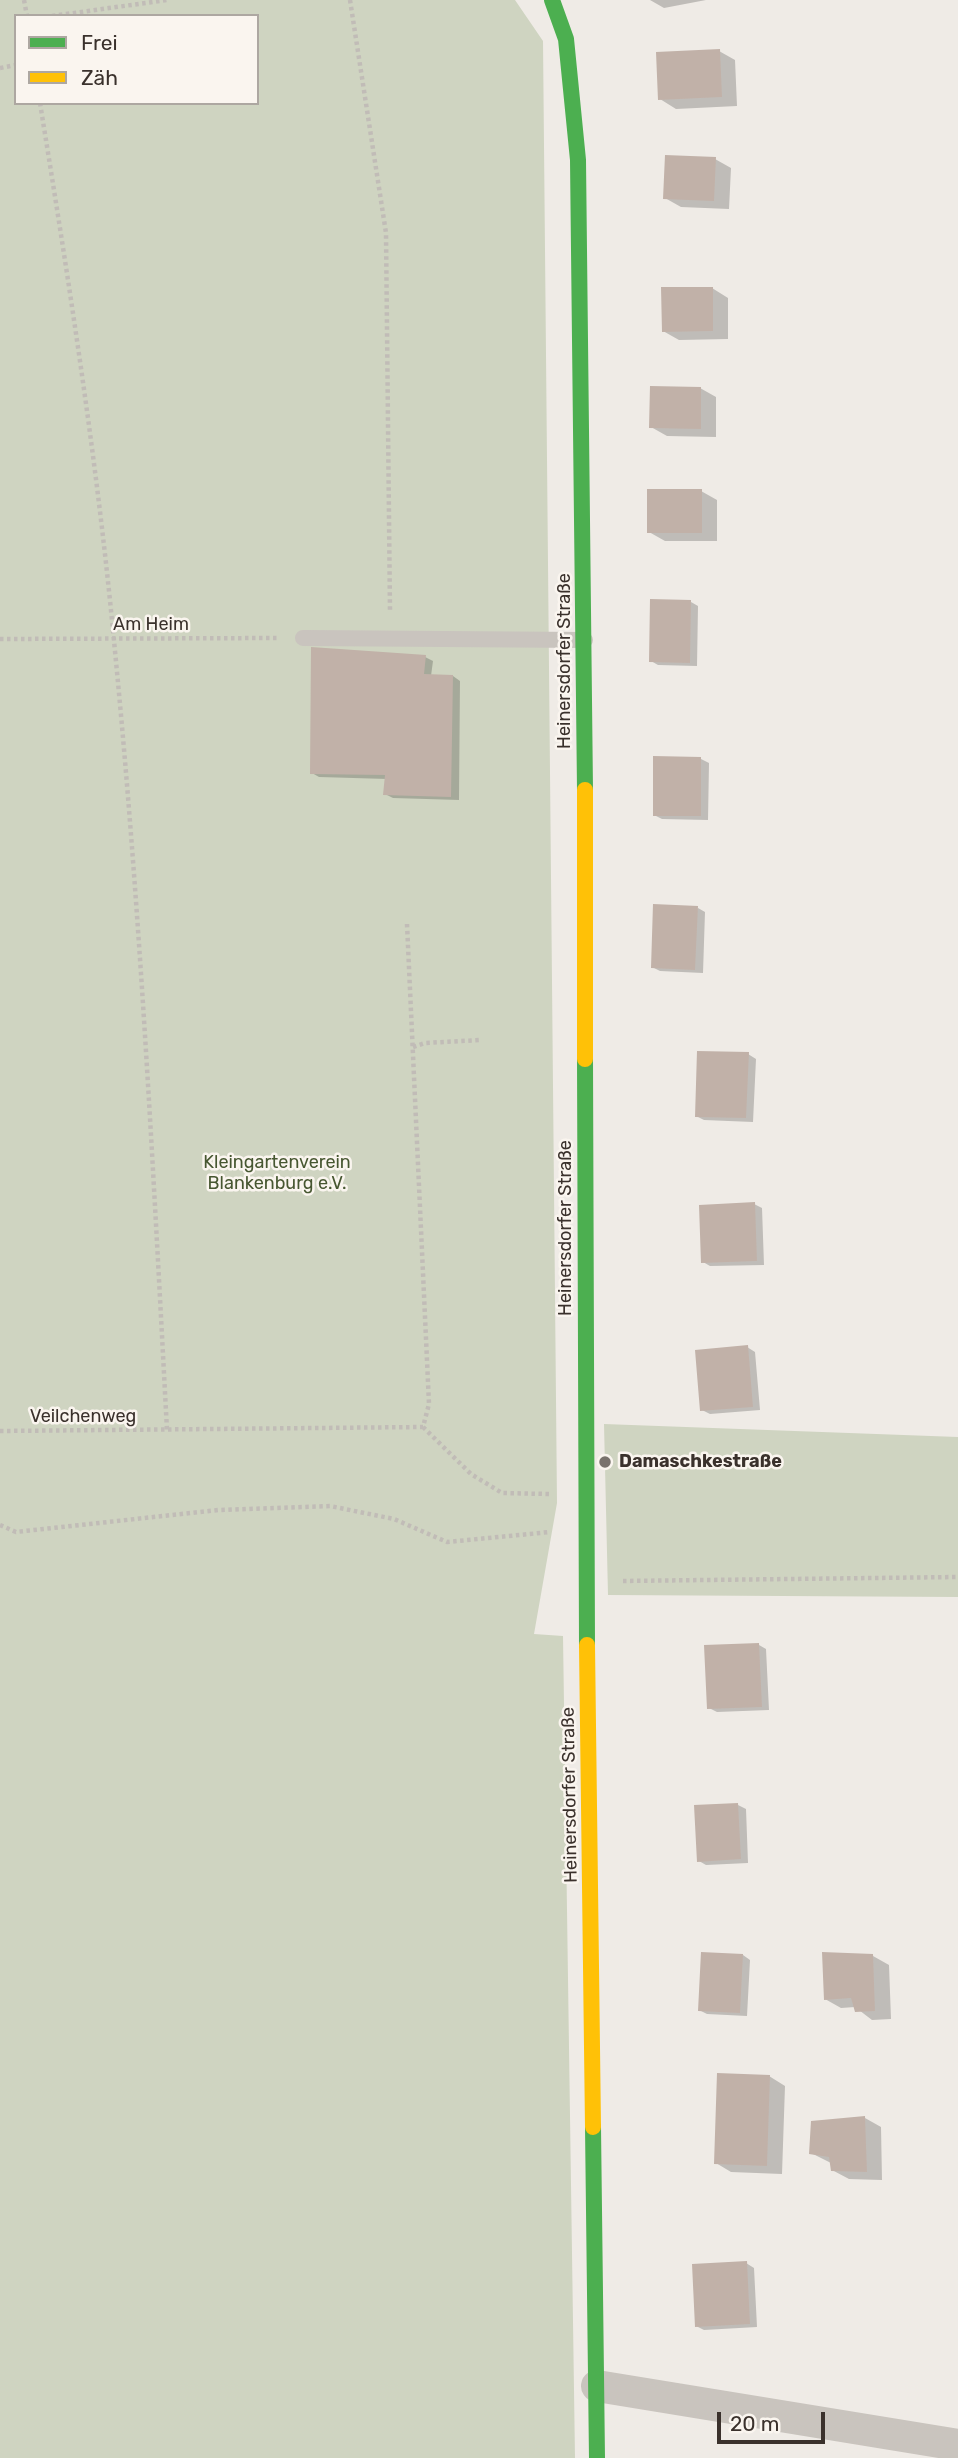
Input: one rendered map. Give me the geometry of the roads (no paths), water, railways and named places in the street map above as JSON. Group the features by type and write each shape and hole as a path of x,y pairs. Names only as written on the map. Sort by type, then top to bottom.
{"street":[{"name":"Heinersdorfer Straße","path":"552,0 566,39 578,160 585,639 585,1529 597,2458"},
{"path":"597,2386 958,2445"}],"lane":[{"path":"303,638 585,639"}],"place":[{"name":"Damaschkestraße","path":"605,1462"}],"park label":[{"name":"Kleingartenverein Blankenburg e.V.","path":"277,1173"}]}
